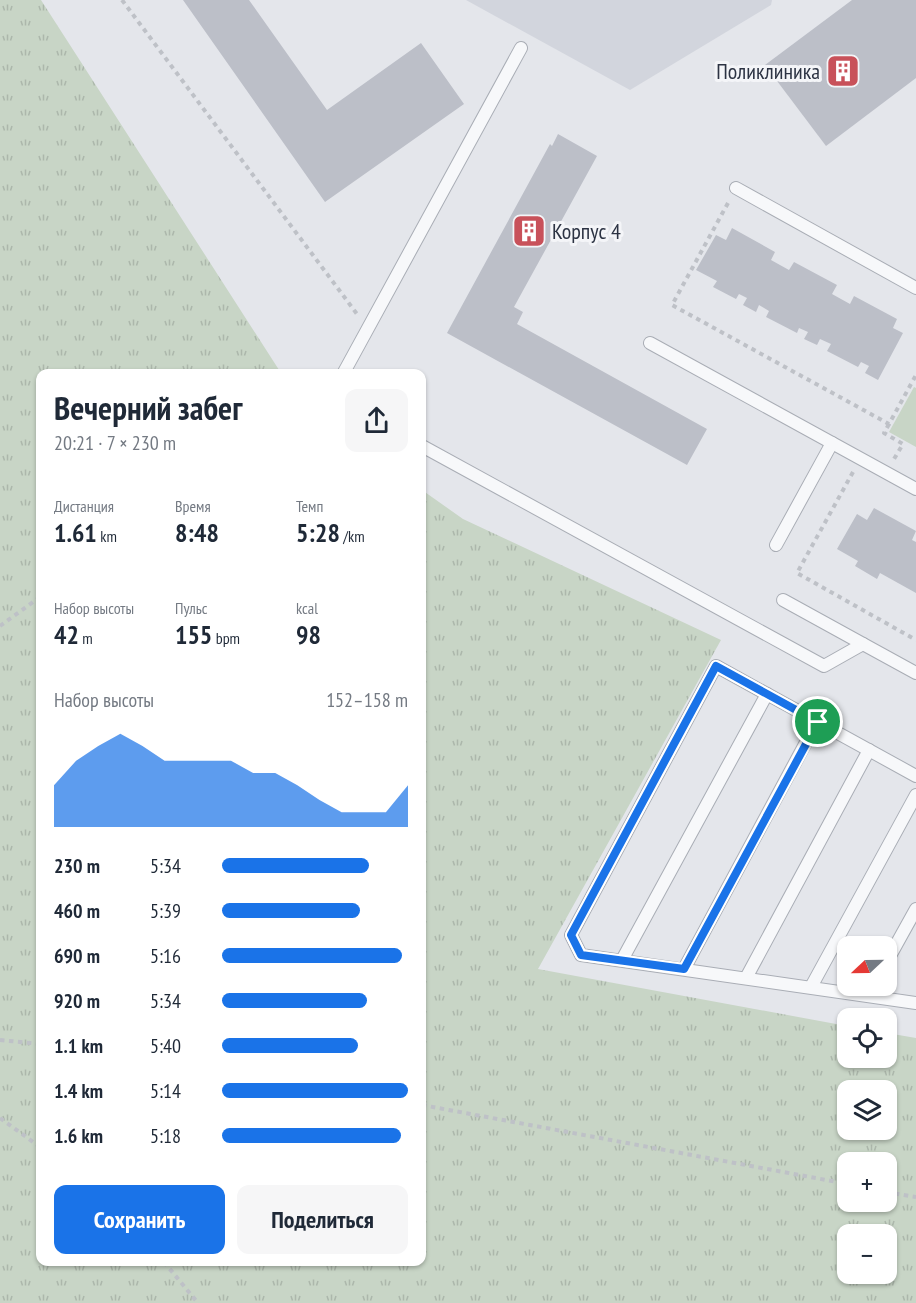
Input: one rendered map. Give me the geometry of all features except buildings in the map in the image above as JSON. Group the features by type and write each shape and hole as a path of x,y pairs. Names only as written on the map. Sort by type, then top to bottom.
{"lane":[{"path":"346,369 521,48"},
{"path":"736,188 916,288"},
{"path":"650,343 916,489"},
{"path":"776,545 832,443"},
{"path":"426,448 824,666 863,644"},
{"path":"783,600 916,673"},
{"path":"837,989 581,955 571,935 716,666 916,776"},
{"path":"622,960 767,694"},
{"path":"684,969 818,722"},
{"path":"746,978 869,750"},
{"path":"811,987 916,795"},
{"path":"897,943 916,909"},
{"path":"890,996 916,1003"}],"path":[{"path":"122,0 368,328"},
{"path":"729,201 672,305 889,424"},
{"path":"902,464 894,460 903,444 884,434 916,375"},
{"path":"855,469 796,573 916,640"},
{"path":"0,626 36,600"},
{"path":"0,1040 36,1044"},
{"path":"426,1106 837,1182"},
{"path":"0,1118 36,1144"},
{"path":"897,1194 916,1197"},
{"path":"167,1266 198,1303"}],"shaded area":[{"path":"466,0 772,0 771,5 630,90"}],"green space":[{"path":"0,0 41,0 278,369 36,369 36,1266 426,1266 426,493 463,519 721,640 538,969 837,1024 837,1068 897,1068 897,1035 916,1038 916,1303 0,1303"},
{"path":"914,387 916,388 916,447 889,432"}],"place":[{"name":"Поликлиника","path":"843,71"},
{"name":"Корпус 4","path":"529,231"}],"route":[{"path":"716,666 818,722 684,969 581,955 571,935 716,666"}]}
